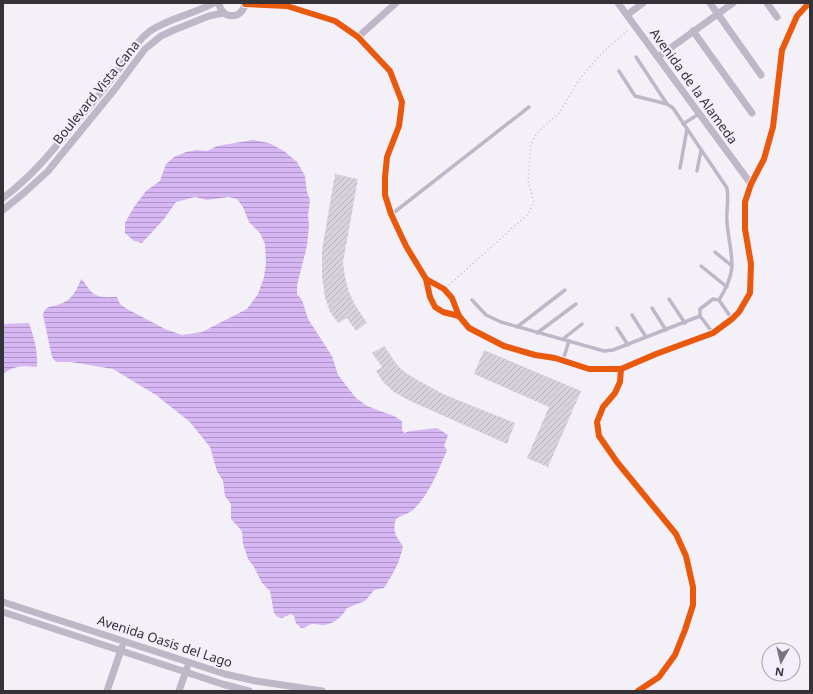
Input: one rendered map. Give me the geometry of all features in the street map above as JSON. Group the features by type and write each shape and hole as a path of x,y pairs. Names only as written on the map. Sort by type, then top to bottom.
{"street":[{"name":"Boulevard Vista Cana","path":"3,198 20,185 43,163 110,82 138,43 146,35 169,22 206,8 214,3"},
{"path":"219,3 219,7 223,13"},
{"path":"358,37 396,3"},
{"name":"Avenida de la Alameda","path":"618,3 751,184"},
{"path":"627,15 643,3"},
{"path":"710,3 761,75"},
{"path":"658,57 733,3"},
{"path":"767,3 777,17"},
{"path":"426,279 444,289 452,298 460,316 469,328 504,346 563,360 589,369 621,369 656,354 713,333 739,312 750,293 751,264 745,229 745,202 751,184 764,159 773,127 782,50 797,16 809,3"},
{"name":"Boulevard Vista Cana","path":"3,210 48,171 115,89 145,49 160,36 209,16 223,13 231,16 238,14 242,12 245,4"},
{"path":"245,4 287,6 335,21 358,37 390,71 402,102 399,126 387,157 384,195 406,246 426,279 430,297 436,306 444,312 460,316"},
{"path":"693,31 752,113"},
{"path":"621,369 620,382 615,393 603,407 597,422 599,436 617,462 676,534 686,556 693,587 693,605 675,655 659,676 638,691"},
{"path":"4,613 5,602"},
{"name":"Avenida Oasis del Lago","path":"5,602 225,674 273,687 322,691"},
{"name":"Avenida Oasis del Lago","path":"4,613 249,691"},
{"path":"84,639 87,629"},
{"path":"107,691 124,641"},
{"path":"179,691 189,662"}],"lane":[{"path":"636,57 668,104 673,108 726,188 728,196 727,221 733,259 731,276 719,300"},
{"path":"618,72 635,96 668,104"},
{"path":"391,214 529,107"},
{"path":"683,124 700,114"},
{"path":"680,168 687,129"},
{"path":"697,171 701,150"},
{"path":"715,252 732,266"},
{"path":"701,266 726,287"},
{"path":"517,327 565,290"},
{"path":"669,299 685,323"},
{"path":"713,333 700,316 700,309 705,304 712,299 719,300 732,319"},
{"path":"472,300 486,315 501,322 604,351 613,350 628,345 700,316"},
{"path":"537,333 576,304"},
{"path":"652,308 666,330"},
{"path":"632,315 646,337"},
{"path":"563,339 582,324"},
{"path":"617,328 628,345"},
{"path":"563,360 569,341"}],"path":[{"path":"444,289 528,214 534,202 528,181 532,144 537,133 560,112 579,80 601,54 634,25"}],"shaded area":[{"path":"253,140 269,143 284,151 297,162 305,176 307,192 310,200 308,215 309,226 307,246 297,285 297,294 302,300 308,319 332,356 338,375 356,398 367,406 394,416 402,421 402,429 404,433 437,428 448,435 444,446 447,450 434,480 425,495 413,510 396,519 394,527 395,534 403,546 396,568 384,588 374,590 365,601 347,608 340,617 330,624 310,624 303,628 296,623 294,616 291,614 282,618 278,617 274,613 270,591 262,583 248,559 243,544 242,531 231,519 231,504 225,496 223,481 217,471 210,447 190,422 156,395 113,369 71,362 56,362 52,357 43,315 47,308 68,300 76,291 81,279 92,292 98,296 117,297 120,304 127,309 165,329 182,335 202,332 247,309 258,294 264,277 266,263 265,244 260,233 249,222 243,207 237,199 229,197 207,200 195,197 176,202 164,219 142,243 134,241 125,233 125,223 134,207 146,191 160,181 166,164 174,157 186,152 196,150 207,151 217,146"},
{"path":"29,323 37,355 37,367 19,367 3,374 3,324"}],"building":[{"path":"335,174 358,179 343,262 349,292 355,305 367,323 356,331 347,318 338,323 330,312 325,298 322,276 322,250"},
{"path":"384,346 398,366 421,382 443,394 515,423 507,444 408,400 394,392 383,382 376,371 382,367 372,353"},
{"path":"484,350 581,391 548,467 527,458 549,407 474,374"}],"cycle path":[{"path":"426,279 444,289 452,298 459,316 469,328 504,346 535,355 555,358 589,369 621,369 656,354 713,333 739,312 750,293 751,264 745,229 745,202 751,184 764,159 773,127 782,50 797,16 809,3"},
{"path":"245,4 287,6 335,21 358,37 390,71 402,102 399,126 387,157 385,195 391,214 406,246 426,279 430,297 435,307 443,312 459,316"},
{"path":"621,369 620,382 615,393 603,407 597,422 599,436 617,462 676,534 686,556 693,587 693,605 675,655 659,677 638,691"}]}
